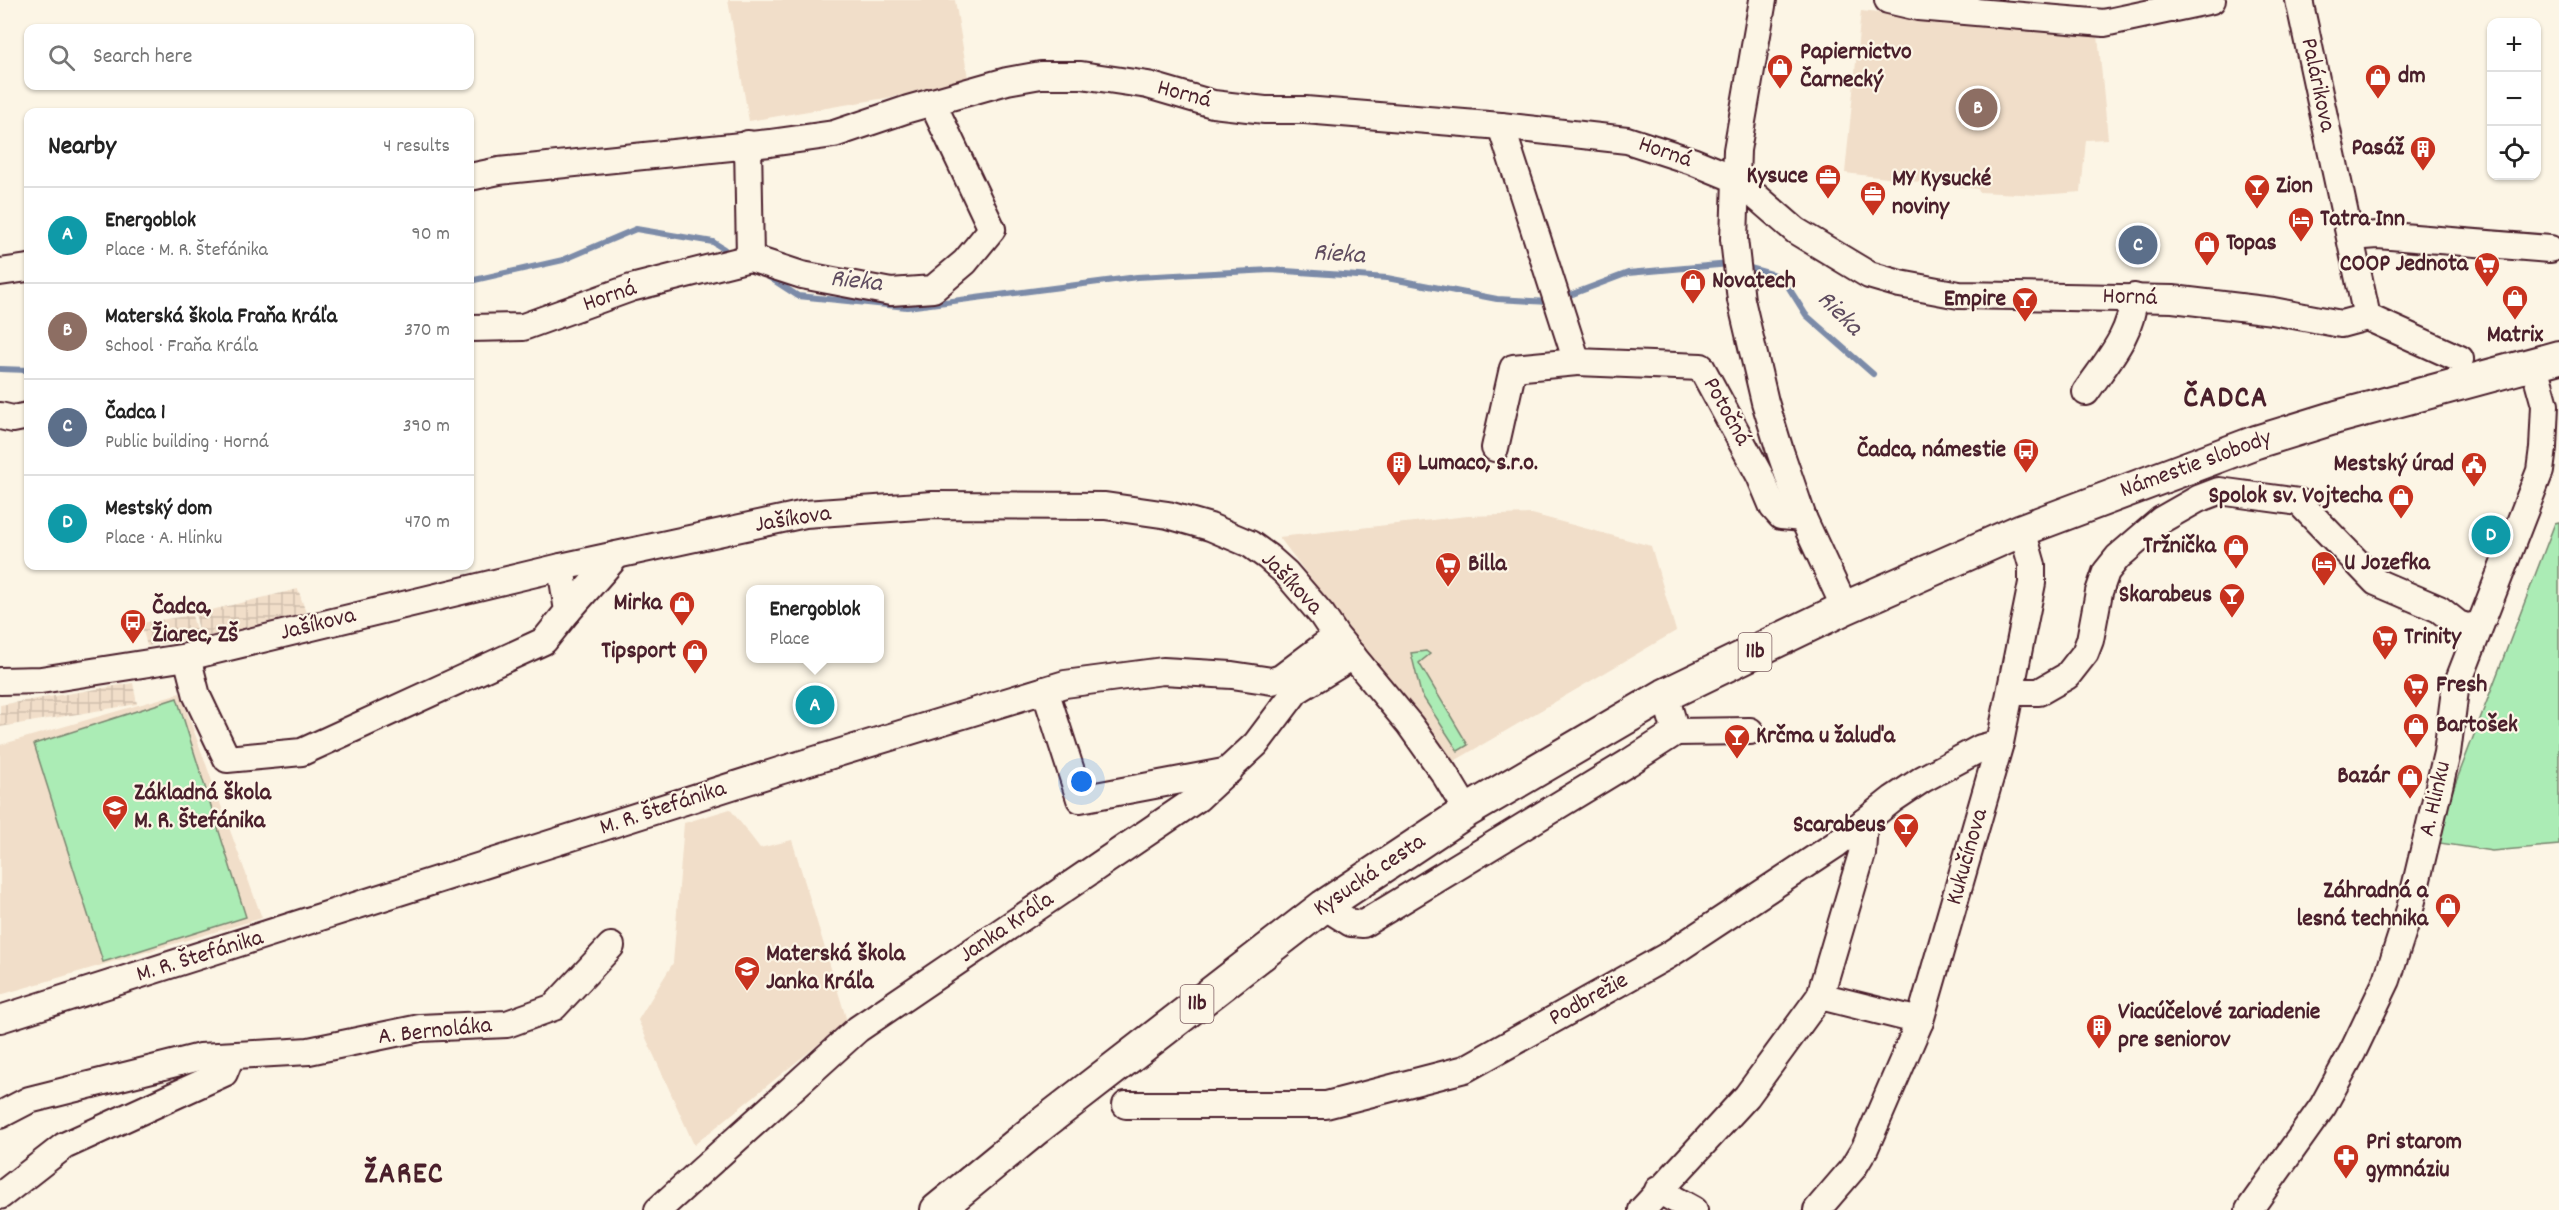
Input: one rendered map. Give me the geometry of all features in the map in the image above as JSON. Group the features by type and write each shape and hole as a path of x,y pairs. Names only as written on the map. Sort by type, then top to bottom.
{"main road":[{"name":"Námestie slobody","path":"1845,608 2022,530 2256,442 2546,359"},
{"name":"Kysucká cesta","path":"938,1210 1036,1128 1324,906 1467,811 1665,695 1845,608"}],"street":[{"path":"1763,0 1737,148 1734,238 1741,300 1765,402 1803,518 1845,608"},
{"path":"1888,0 1917,7 2104,23 2212,0"},
{"name":"Palárikova","path":"2298,0 2367,317"},
{"name":"Horná","path":"474,176 499,171 834,134 932,102 1007,81 1041,75 1081,75 1148,85 1213,104 1265,110 1305,110 1501,126 1627,140 1692,161 1736,179 1796,231 1869,275 1900,284 1959,295 2134,297 2250,308 2341,324 2367,317"},
{"path":"748,144 750,258 802,275 891,292 933,289 965,262 992,229 932,102"},
{"path":"1501,126 1577,362"},
{"path":"2350,237 2378,235 2550,249"},
{"name":"Horná","path":"474,328 523,327 632,288 750,258"},
{"path":"0,272 24,269"},
{"path":"2086,392 2126,333 2133,317 2134,297"},
{"path":"2367,317 2460,359"},
{"name":"A. Hlinku","path":"2249,1210 2323,1106 2353,1051 2386,980 2410,909 2447,753 2455,690 2478,625 2540,471 2544,438 2546,359"},
{"name":"Potočná","path":"1495,448 1513,368 1577,362 1701,367 1760,476 1773,507 1780,516 1803,518"},
{"path":"0,416 13,419 24,417"},
{"path":"2012,692 2039,692 2067,676 2085,652 2090,640 2099,592 2106,572 2118,557 2161,520 2219,491 2298,502 2376,582 2439,609 2458,624 2467,627 2478,625"},
{"name":"Jašíkova","path":"0,681 41,680 187,657 561,567 805,514 933,505 1071,505 1138,510 1199,524 1250,544 1286,573 1410,725 1444,773 1467,811"},
{"name":"Kukučínova","path":"1831,1206 1865,1148 1920,1022 2000,742 2012,692 2032,582 2032,565 2022,530"},
{"path":"187,657 197,696 227,759 302,752 544,641 617,555"},
{"path":"561,567 568,611"},
{"name":"M. R. Štefánika","path":"0,1019 779,771 1065,684 1163,671 1232,675 1272,681 1281,678 1326,644"},
{"name":"Janka Kráľa","path":"658,1209 858,1029 1198,798 1256,744 1296,691 1353,656"},
{"path":"1045,690 1080,799 1229,771"},
{"path":"1665,695 1676,732"},
{"path":"1324,906 1351,923 1364,924 1676,732 1750,731"},
{"name":"Podbrežie","path":"1126,1105 1326,1106 1466,1069 1667,956 1835,844 1923,779 1981,748 2000,742"},
{"path":"1642,1210 1747,1096 1820,996 1862,854 1864,822"},
{"name":"A. Bernoláka","path":"0,1115 29,1100 200,1057 309,1051 420,1028 507,1024 554,1007 611,946"},
{"path":"1820,996 1920,1022"},
{"path":"0,1196 64,1146 224,1073 231,1056"},
{"path":"1658,1190 1694,1210"}],"shaded area":[{"path":"728,0 955,0 969,84 749,121"},
{"path":"1861,11 2011,28 2028,27 2028,30 2098,35 2108,139 2086,140 2081,192 2040,195 1979,192 1978,189 1845,173"},
{"path":"1532,514 1651,546 1676,631 1451,763 1279,537 1468,516"},
{"path":"298,589 306,613 201,638 195,614"},
{"path":"192,615 198,638 147,646 141,623"},
{"path":"133,683 137,704 0,727 0,705"},
{"name":"Základná škola M. R. Štefánika","path":"180,693 262,918 0,995 0,745"},
{"name":"Materská škola Janka Kráľa","path":"730,809 760,848 792,840 847,1021 694,1145 638,1020 673,963 684,823"}],"green space":[{"path":"2559,522 2559,845 2492,851 2433,842 2555,523"},
{"path":"1426,651 1430,654 1419,663 1468,745 1458,751 1421,694 1411,653"},
{"name":"Základná škola M. R. Štefánika","path":"177,698 246,917 103,962 34,744"}],"waterway":[{"name":"Rieka","path":"474,280 563,260 636,229 713,242 724,249"},
{"name":"Rieka","path":"1562,298 1628,273 1730,264"},
{"name":"Rieka","path":"1743,266 1782,277 1806,315 1873,374"},
{"name":"Rieka","path":"764,274 798,296 907,307 1137,277 1271,270 1387,278 1497,299 1550,302"},
{"name":"Rieka","path":"0,369 24,370"}],"place":[{"name":"Papiernictvo Čarnecký","path":"1780,90"},
{"name":"dm","path":"2378,100"},
{"name":"Materská škola Fraňa Kráľa","path":"1978,108"},
{"name":"Pasáž","path":"2423,172"},
{"name":"Kysuce","path":"1828,200"},
{"name":"Zion","path":"2257,210"},
{"name":"MY Kysucké noviny","path":"1873,217"},
{"name":"Tatra Inn","path":"2301,243"},
{"name":"Čadca 1","path":"2138,245"},
{"name":"Topas","path":"2207,267"},
{"name":"COOP Jednota","path":"2487,288"},
{"name":"Novatech","path":"1693,305"},
{"name":"Matrix","path":"2515,321"},
{"name":"Empire","path":"2025,323"},
{"name":"Čadca, námestie","path":"2026,474"},
{"name":"Lumaco, s.r.o.","path":"1399,487"},
{"name":"Mestský úrad","path":"2474,488"},
{"name":"Spolok sv. Vojtecha","path":"2401,520"},
{"name":"Mestský dom","path":"2491,535"},
{"name":"Tržnička","path":"2236,570"},
{"name":"U Jozefka","path":"2324,587"},
{"name":"Billa","path":"1448,588"},
{"name":"Skarabeus","path":"2232,619"},
{"name":"Mirka","path":"682,627"},
{"name":"Čadca, Žiarec, ZŠ","path":"133,645"},
{"name":"Trinity","path":"2385,661"},
{"name":"Tipsport","path":"695,675"},
{"name":"Energoblok","path":"815,705"},
{"name":"Fresh","path":"2416,709"},
{"name":"Bartošek","path":"2416,749"},
{"name":"Krčma u žaluďa","path":"1737,760"},
{"name":"Bazár","path":"2410,800"},
{"name":"Základná škola M. R. Štefánika","path":"115,831"},
{"name":"Scarabeus","path":"1906,849"},
{"name":"Záhradná a lesná technika","path":"2448,929"},
{"name":"Materská škola Janka Kráľa","path":"747,992"},
{"name":"Viacúčelové zariadenie pre seniorov","path":"2099,1050"},
{"name":"Pri starom gymnáziu","path":"2346,1180"}],"district":[{"name":"ČADCA","path":"2226,400"},
{"name":"ŽAREC","path":"404,1176"}]}
